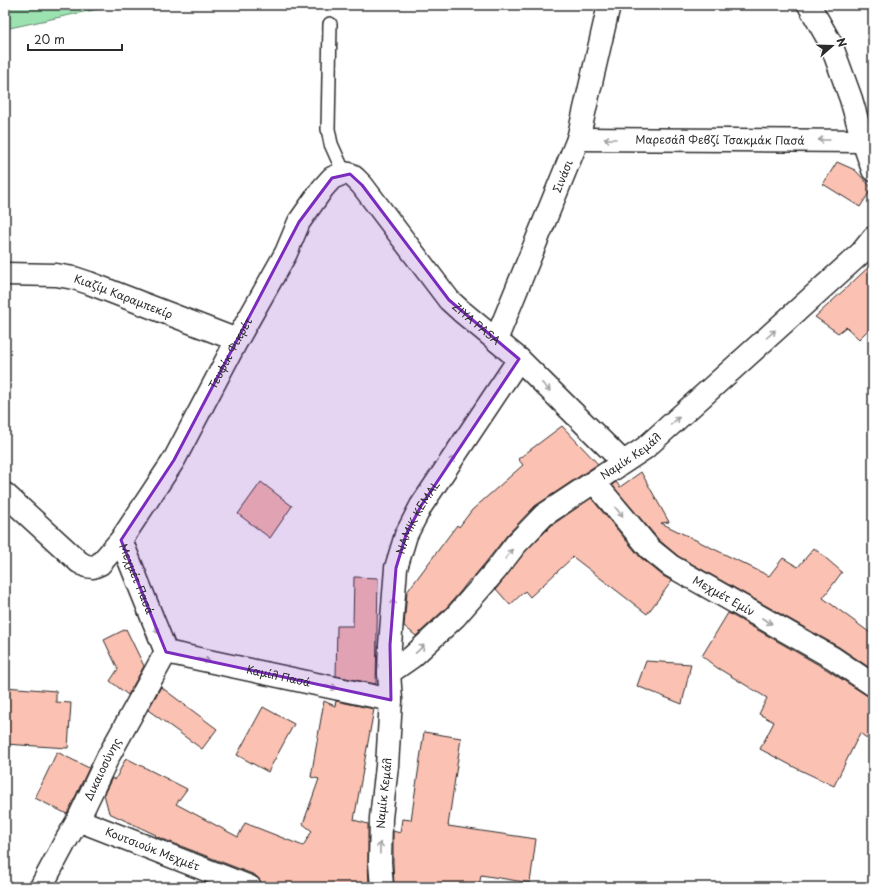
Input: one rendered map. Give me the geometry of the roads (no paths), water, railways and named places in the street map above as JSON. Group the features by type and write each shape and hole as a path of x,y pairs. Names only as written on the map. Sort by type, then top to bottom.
{"street":[{"name":"Σινάσι","path":"496,340 578,139 609,5"},
{"path":"809,5 831,44 851,99 873,170"},
{"name":"Μαρεσάλ Φεβζί Τσακμάκ Πασά","path":"578,139 863,140"},
{"name":"ZIYA PASA","path":"344,174 350,174 362,185 449,300 519,359 623,462"},
{"name":"Τευφίκ Φικρέτ","path":"121,540 174,460 237,340 286,253 299,222 323,188 332,178 344,174"},
{"name":"Ναμίκ Κεμάλ","path":"389,673 412,657 455,617 496,570 516,544 544,515 645,448 861,253 873,238"},
{"name":"Κιαζίμ Καραμπεκίρ","path":"5,274 56,275 74,278 237,340"},
{"name":"NAMIK KEMAL","path":"391,700 389,673 390,645 396,568 406,535 421,506 519,359"},
{"name":"Μεχμέτ Εμίν","path":"594,482 650,549 671,566 833,658 873,685"},
{"name":"Μεχμέτ Πασά","path":"5,494 79,562 86,566 93,567 100,564 121,540 166,652"},
{"name":"Καμίλ Πασά","path":"166,652 391,700"},
{"name":"Δικαιοσύνης","path":"41,887 78,820 108,757 166,652"},
{"name":"Ναμίκ Κεμάλ","path":"382,887 380,862 381,818 387,766 391,700"},
{"name":"Κουτσιούκ Μεχμέτ","path":"78,820 250,887"}],"lane":[{"path":"330,24 328,129 331,144 344,174"}]}
